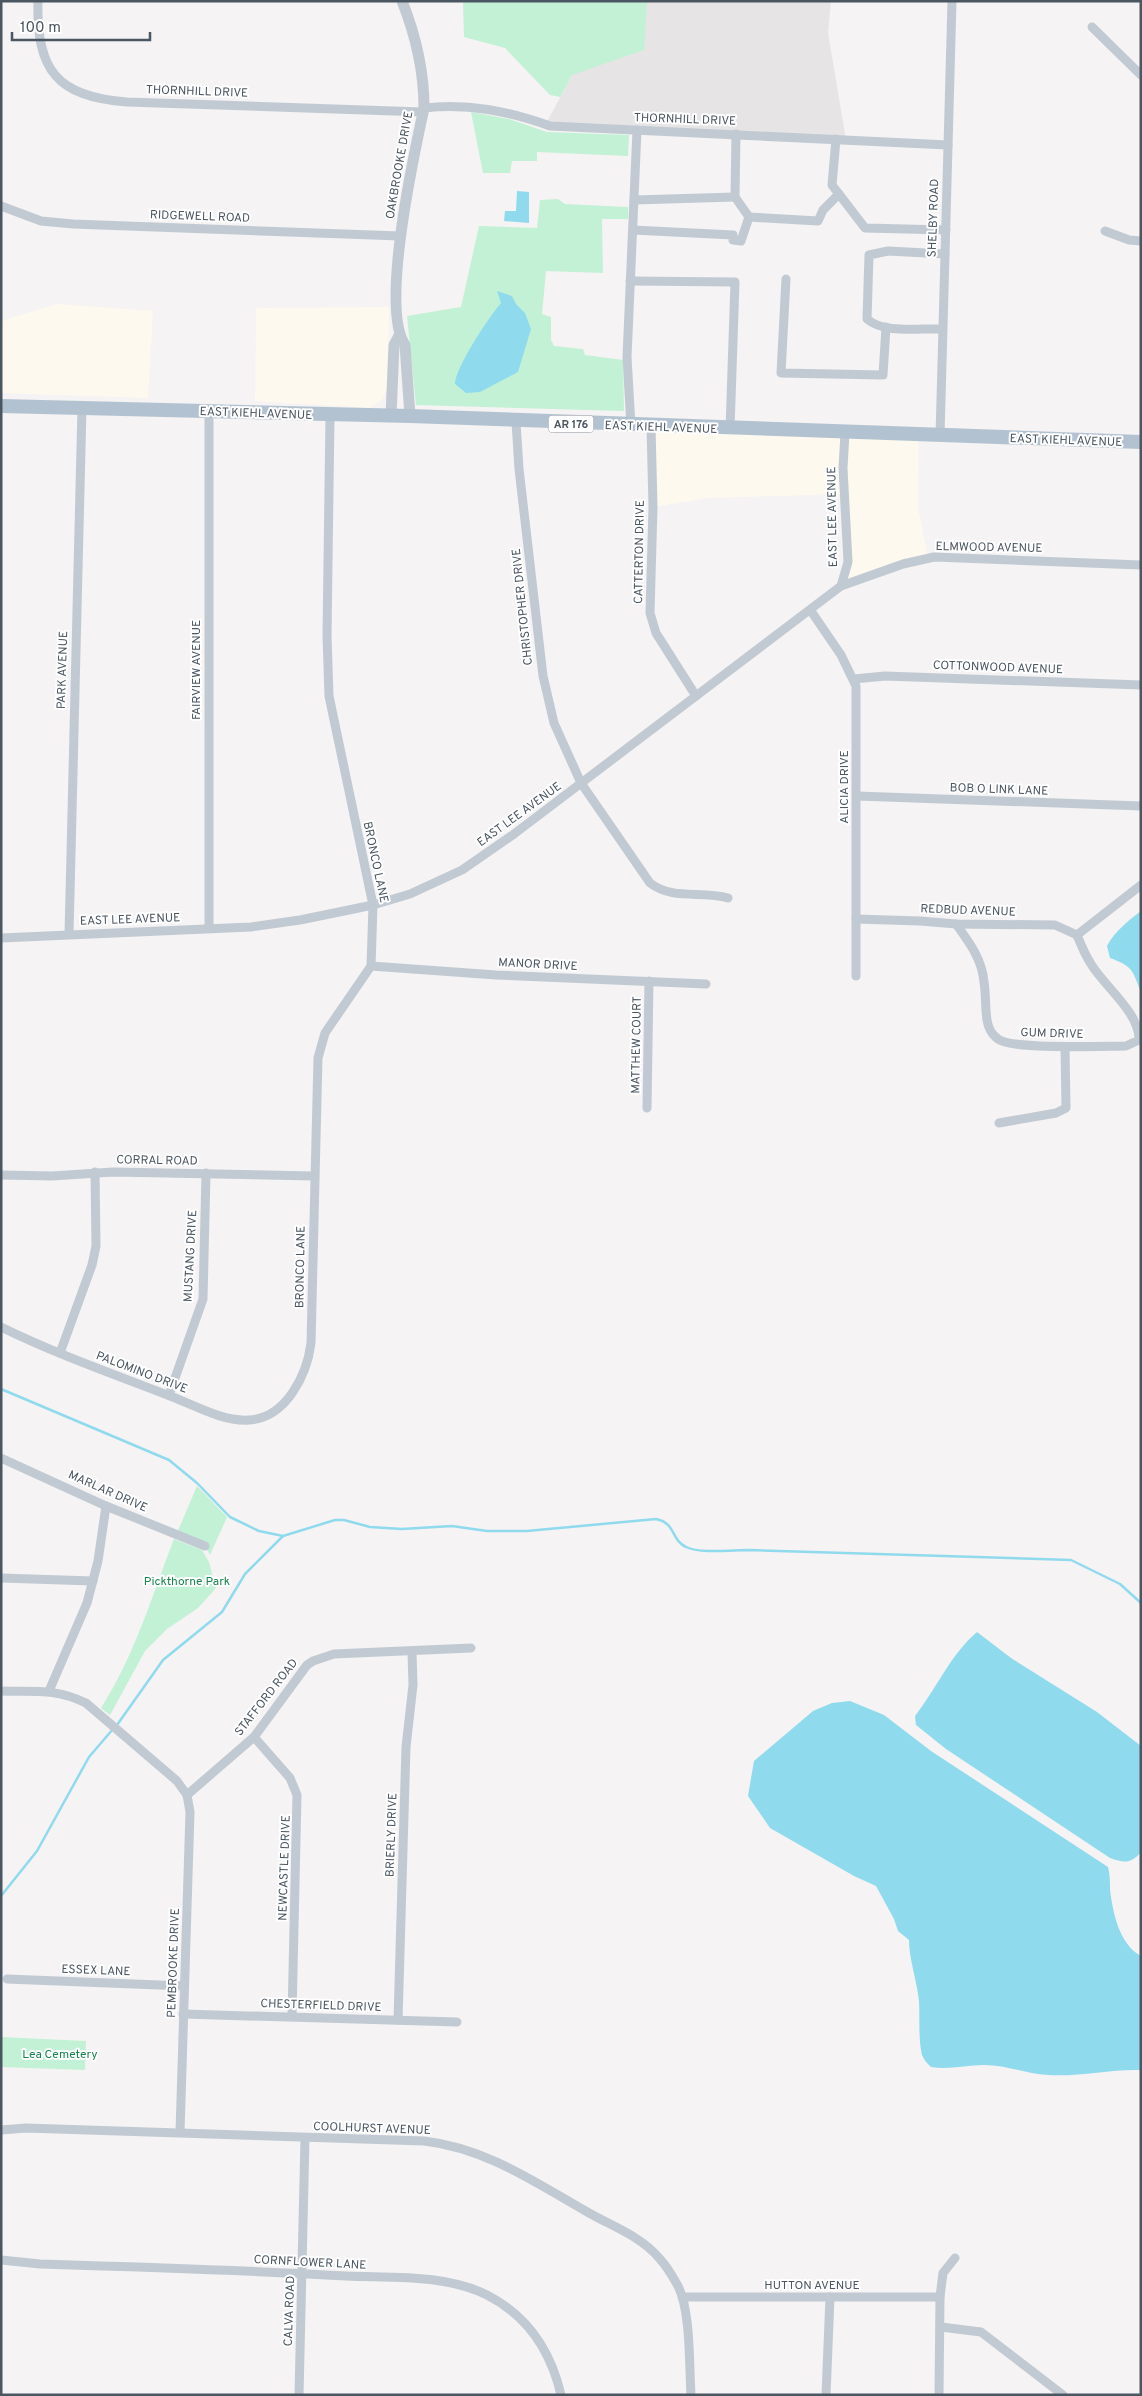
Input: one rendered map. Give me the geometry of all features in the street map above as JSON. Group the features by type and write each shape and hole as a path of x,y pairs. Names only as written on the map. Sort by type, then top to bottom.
{"main road":[{"name":"EAST KIEHL AVENUE","path":"1,406 330,416 410,416 516,422 1141,442"}],"street":[{"name":"THORNHILL DRIVE","path":"38,1 38,35 44,57 50,69 67,85 93,98 127,102 423,110 469,106 495,110 550,126 948,144"},
{"name":"OAKBROOKE DRIVE","path":"402,1 419,53 424,87 423,110 400,236 397,295 399,336 405,345 410,416"},
{"name":"SHELBY ROAD","path":"940,436 952,1"},
{"path":"1092,27 1141,76"},
{"path":"631,426 627,357 637,130"},
{"path":"736,134 735,197 749,217"},
{"path":"836,139 832,186 865,228 946,230"},
{"path":"749,217 818,221 823,210 839,194"},
{"path":"634,200 735,197"},
{"name":"RIDGEWELL ROAD","path":"1,206 41,221 73,224 400,236"},
{"path":"632,230 733,234 733,240 741,241 749,217"},
{"path":"1104,231 1129,240 1141,241"},
{"path":"942,329 886,328 873,324 867,319 870,255 888,251 945,254"},
{"path":"786,279 782,373 883,375 886,328"},
{"path":"630,281 735,282 730,429"},
{"name":"OAKBROOKE DRIVE","path":"391,416 394,345 399,336"},
{"name":"PARK AVENUE","path":"69,934 82,408"},
{"name":"FAIRVIEW AVENUE","path":"209,411 209,928"},
{"name":"BRONCO LANE","path":"277,1409 300,1381 310,1352 316,1067 321,1043 370,966 373,905 329,696 327,636 330,416"},
{"name":"CHRISTOPHER DRIVE","path":"516,422 519,470 543,676 554,723 581,783 650,883 664,892 678,895 716,894 728,898"},
{"name":"CATTERTON DRIVE","path":"651,426 653,507 650,612 656,633 696,696"},
{"name":"EAST LEE AVENUE","path":"1,938 277,924 373,905 410,894 462,870 581,783 841,586 848,562 843,468 844,432"},
{"name":"ELMWOOD AVENUE","path":"841,586 903,564 934,558 1141,564"},
{"name":"ALICIA DRIVE","path":"810,611 854,679 857,696 856,976"},
{"name":"COTTONWOOD AVENUE","path":"854,679 885,676 1141,685"},
{"name":"BOB O LINK LANE","path":"857,796 1141,806"},
{"path":"1078,935 1141,885"},
{"name":"REDBUD AVENUE","path":"856,919 920,920 956,924 1055,925 1078,935"},
{"name":"GUM DRIVE","path":"956,924 978,957 985,982 987,1019 991,1031 998,1039 1011,1044 1065,1047 1126,1046 1140,1040 1138,1030 1127,1010 1091,964 1078,935"},
{"name":"MANOR DRIVE","path":"370,966 390,969 706,984"},
{"name":"MATTHEW COURT","path":"647,1108 649,981"},
{"path":"999,1123 1056,1112 1066,1108 1065,1047"},
{"path":"60,1353 92,1265 96,1246 95,1172"},
{"name":"CORRAL ROAD","path":"1,1175 52,1176 95,1172 313,1176"},
{"name":"MUSTANG DRIVE","path":"169,1395 203,1299 206,1173"},
{"name":"PALOMINO DRIVE","path":"1,1327 60,1353 213,1413 244,1420 264,1416 277,1409"},
{"name":"MARLAR DRIVE","path":"1,1458 106,1506 205,1546"},
{"path":"49,1691 87,1603 93,1581 106,1506"},
{"path":"1,1578 93,1581"},
{"name":"STAFFORD ROAD","path":"187,1795 254,1737 307,1665 313,1661 334,1654 471,1648"},
{"name":"BRIERLY DRIVE","path":"398,2020 406,1747 412,1693 412,1652"},
{"path":"1,1691 49,1691 71,1696 86,1703 165,1769 187,1795"},
{"name":"NEWCASTLE DRIVE","path":"254,1737 290,1778 297,1795 292,2016"},
{"name":"PEMBROOKE DRIVE","path":"180,2132 190,1812 187,1795"},
{"name":"ESSEX LANE","path":"7,1978 184,1986"},
{"name":"CHESTERFIELD DRIVE","path":"183,2014 457,2022"},
{"name":"COOLHURST AVENUE","path":"1,2130 26,2128 180,2132 424,2141 442,2143 485,2156 516,2170 636,2239 659,2257 683,2297 686,2315 691,2395"},
{"name":"CALVA ROAD","path":"299,2395 305,2138"},
{"path":"939,2395 940,2297 943,2274 955,2258"},
{"name":"CORNFLOWER LANE","path":"1,2260 40,2264 303,2273 433,2280 468,2288 485,2294 511,2310 532,2331 552,2363 561,2395"},
{"name":"HUTTON AVENUE","path":"683,2297 940,2297"},
{"path":"826,2395 830,2297"},
{"path":"941,2327 981,2332 1063,2395"}],"shaded area":[{"path":"578,1 831,1 828,33 846,140 546,124 572,75"},
{"path":"57,304 153,311 148,398 1,393 1,321"},
{"path":"389,307 388,386 383,399 370,408 255,401 256,308"},
{"path":"651,426 919,435 918,508 928,558 841,586 845,575 844,494 708,498 653,507"}],"green space":[{"path":"463,1 647,1 644,50 572,75 560,97 550,95 505,48 464,37"},
{"path":"471,112 509,119 547,132 629,135 628,156 537,152 537,161 512,161 510,173 483,173"},
{"path":"558,199 565,204 628,207 628,219 602,219 603,273 546,271 542,314 551,317 551,340 554,346 583,349 585,355 623,360 624,411 416,405 407,316 461,307 479,226 537,228 540,200"},
{"path":"197,1486 227,1517 210,1555 204,1544 177,1533"},
{"name":"Pickthorne Park","path":"174,1539 202,1550 209,1562 216,1588 198,1608 167,1629 145,1651 110,1715 101,1708 133,1647"},
{"name":"Lea Cemetery","path":"1,2037 86,2041 85,2070 1,2067"}],"water":[{"path":"517,191 529,192 529,223 504,221 505,211 516,211"},
{"path":"497,291 512,296 516,304 525,313 531,329 518,372 480,392 466,393 455,384 456,376 474,343 501,303"},
{"path":"1141,911 1141,992 1131,970 1124,964 1110,958 1107,946 1118,931"},
{"path":"977,1632 1011,1658 1097,1712 1141,1746 1141,1852 1134,1859 1119,1861 1110,1858 946,1749 916,1725 915,1716 951,1661"},
{"path":"850,1701 884,1715 931,1751 1108,1867 1111,1899 1118,1927 1127,1944 1141,1956 1141,2070 1048,2075 992,2065 938,2068 931,2067 926,2061 922,2055 921,2048 919,2001 909,1940 898,1931 894,1919 876,1886 854,1876 770,1828 748,1796 754,1761 813,1711 832,1703"}],"waterway":[{"path":"1,1389 169,1460 197,1483 230,1517 259,1531 283,1536"},
{"path":"117,1725 163,1660 222,1612 245,1574 283,1536 335,1520 344,1520 370,1527 402,1529 452,1526 487,1531 527,1531 656,1519 667,1524 681,1544 699,1550 1071,1560 1120,1584 1141,1603"},
{"path":"1,1896 37,1851 89,1757 113,1729"}]}
